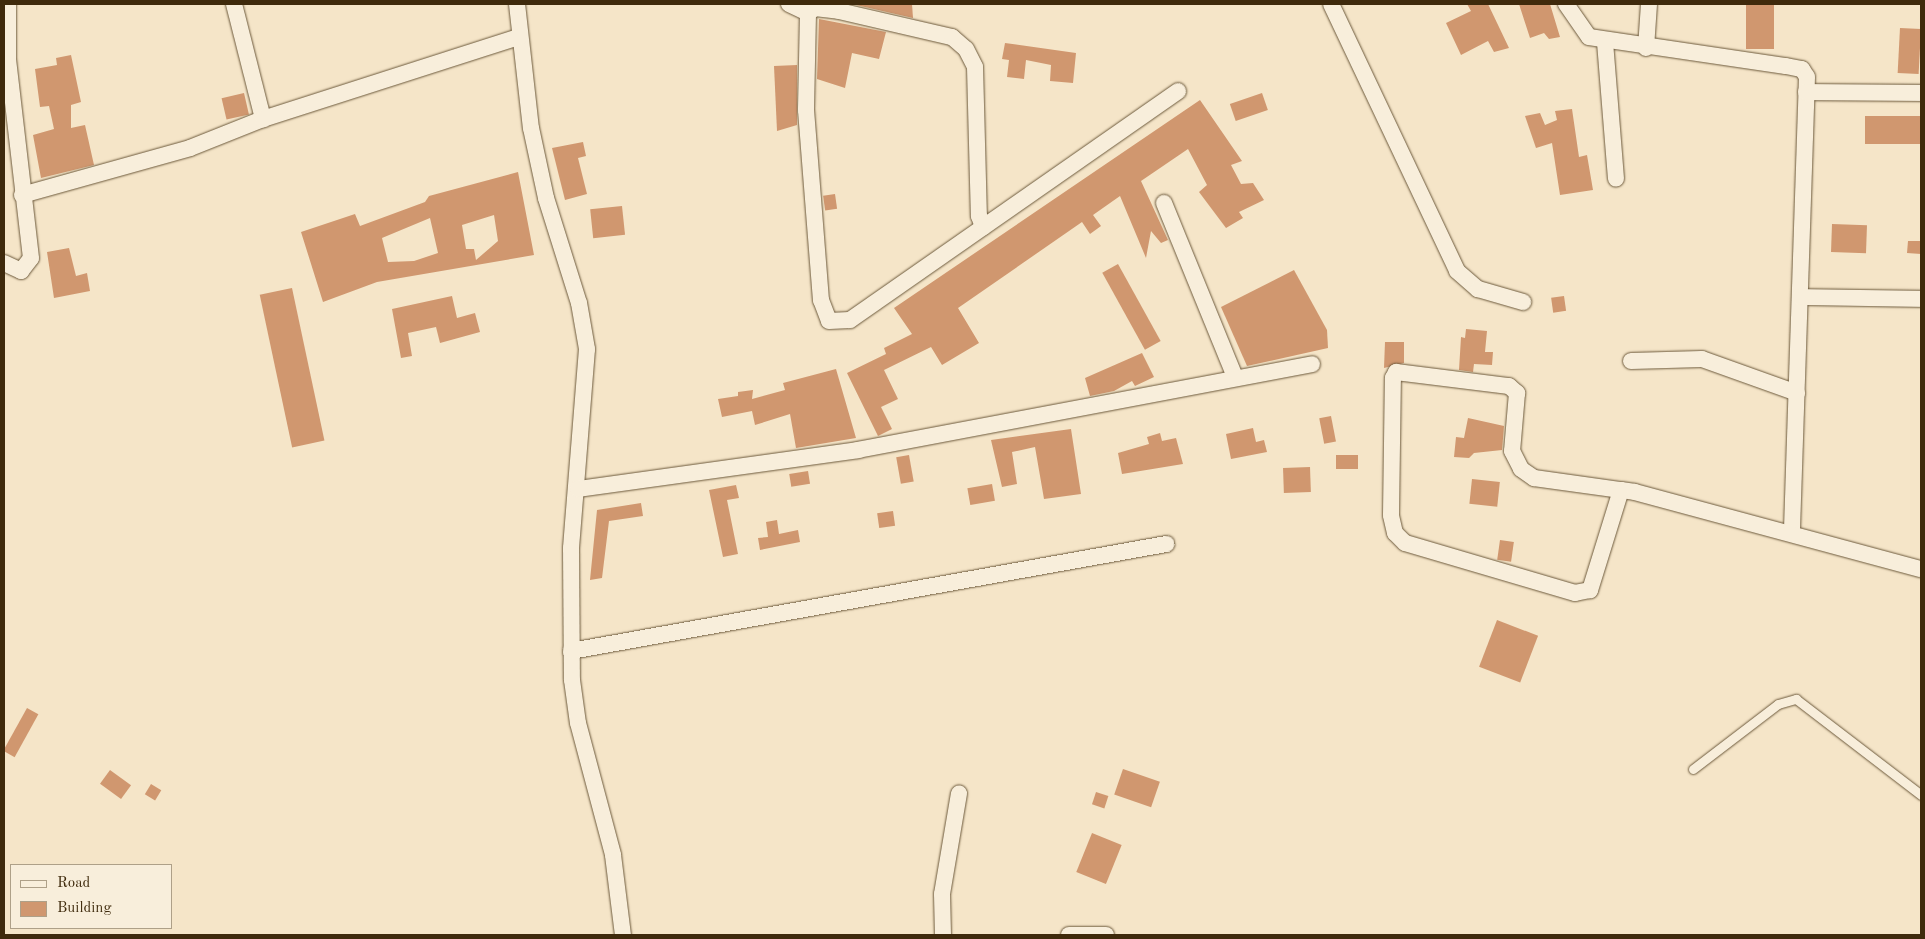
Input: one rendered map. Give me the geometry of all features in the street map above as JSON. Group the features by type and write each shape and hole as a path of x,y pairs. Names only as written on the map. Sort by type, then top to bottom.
{"street":[{"path":"4,263 21,271 31,264 8,60 8,4"},
{"path":"234,4 263,119"},
{"path":"517,4 520,37 544,189 579,303 587,349 578,489 571,548 571,651 578,723 613,855 623,935"},
{"path":"789,4 808,13"},
{"path":"1331,4 1457,271 1478,289 1523,302"},
{"path":"1566,4 1589,37 1606,42 1802,69 1806,92 1792,532"},
{"path":"1646,48 1649,4"},
{"path":"808,13 815,8 839,11 952,37 966,49 975,68 979,216 983,227"},
{"path":"808,13 806,110 821,300 829,321 850,320 1178,90"},
{"path":"22,194 190,148 263,119 520,37"},
{"path":"1606,42 1616,179"},
{"path":"1806,92 1921,93"},
{"path":"1164,202 1235,378"},
{"path":"1800,297 1921,299"},
{"path":"1631,362 1702,359 1797,393"},
{"path":"578,489 858,450 1312,364"},
{"path":"1621,490 1590,590 1575,593 1405,544 1395,534 1391,515 1393,378 1396,372 1509,386 1517,393 1512,450 1521,469 1534,478 1621,490 1792,532 1921,569"},
{"path":"571,651 1166,544"},
{"path":"943,935 942,894 959,793"},
{"path":"1068,935 1106,935"}],"lane":[{"path":"1693,769 1778,704 1796,699 1921,795"}],"building":[{"path":"852,4 912,4 913,18"},
{"path":"1467,4 1488,4 1509,48 1494,52 1488,41 1461,55 1446,23 1471,11"},
{"path":"1519,4 1550,4 1560,37 1549,39 1544,33 1530,38"},
{"path":"1746,4 1774,4 1774,49 1746,49"},
{"path":"819,19 886,32 879,59 852,53 845,88 817,79"},
{"path":"1900,28 1921,29 1919,74 1898,73"},
{"path":"1005,43 1076,53 1073,83 1050,81 1051,65 1026,60 1024,79 1007,77 1009,60 1002,59"},
{"path":"71,55 81,102 71,105 71,128 85,125 94,165 41,178 33,135 54,129 49,106 40,107 35,69 57,65 56,58"},
{"path":"797,65 797,125 777,131 774,66"},
{"path":"244,93 249,114 227,120 222,98"},
{"path":"1262,93 1268,110 1236,121 1230,104"},
{"path":"1200,100 1242,161 1231,165 1241,184 1253,183 1264,200 1239,212 1243,218 1226,228 1199,192 1207,185 1188,149 1141,181 1168,240 1161,243 1151,231 1146,258 1120,196 1093,215 1101,226 1090,234 1082,222 958,308 979,343 942,365 931,347 884,370 898,399 881,407 892,429 878,436 847,373 886,354 884,348 912,334 894,308"},
{"path":"1572,109 1579,157 1587,155 1593,190 1560,195 1552,143 1536,148 1525,116 1540,113 1545,125 1557,120 1555,111"},
{"path":"1865,116 1920,116 1920,144 1865,144"},
{"path":"583,142 586,156 578,158 587,194 565,200 552,148"},
{"path":"518,172 534,255 377,282 323,302 301,232 355,214 360,226 425,202 429,196","holes":["494,215 498,241 476,260 474,249 466,249 462,225","430,218 438,253 414,261 388,262 382,238"]},
{"path":"835,194 837,209 825,211 823,196"},
{"path":"622,206 625,235 593,238 590,209"},
{"path":"1832,224 1867,225 1866,253 1831,252"},
{"path":"1908,241 1921,241 1921,254 1907,253"},
{"path":"69,248 76,276 87,273 90,291 54,298 47,252"},
{"path":"1118,264 1161,341 1145,350 1102,273"},
{"path":"1294,270 1327,330 1328,348 1247,366 1221,307"},
{"path":"292,288 324,441 292,447 260,295"},
{"path":"452,296 457,318 475,313 480,332 440,343 436,327 408,333 412,356 401,358 392,309"},
{"path":"1564,296 1566,311 1553,313 1551,298"},
{"path":"1466,329 1487,331 1485,352 1493,352 1492,365 1474,364 1473,372 1459,370 1461,337 1465,338"},
{"path":"1385,342 1404,342 1404,363 1384,368"},
{"path":"1142,353 1154,377 1135,386 1132,381 1114,391 1090,396 1085,378"},
{"path":"836,369 856,438 796,448 790,414 755,425 752,411 722,417 718,399 738,396 738,392 753,390 752,399 785,390 783,383"},
{"path":"1331,416 1336,442 1324,444 1319,418"},
{"path":"1468,418 1504,426 1502,450 1474,453 1469,458 1454,457 1456,437 1464,438"},
{"path":"1253,428 1256,442 1264,440 1267,452 1231,459 1226,434"},
{"path":"1071,429 1081,494 1044,499 1035,447 1012,452 1017,484 1002,487 991,440"},
{"path":"1160,433 1162,441 1176,438 1183,464 1122,474 1118,453 1149,444 1147,437"},
{"path":"909,455 914,482 901,484 896,457"},
{"path":"1336,455 1358,455 1358,469 1336,469"},
{"path":"1310,467 1311,492 1284,493 1283,468"},
{"path":"808,471 810,484 791,487 789,474"},
{"path":"1472,479 1500,482 1497,507 1469,504"},
{"path":"992,484 995,501 970,505 967,488"},
{"path":"736,485 739,498 727,500 738,554 723,557 709,490"},
{"path":"641,503 643,516 609,521 602,578 590,580 597,510"},
{"path":"893,511 895,526 879,528 877,513"},
{"path":"777,520 779,534 798,530 800,542 760,550 758,538 768,537 766,522"},
{"path":"1500,540 1514,542 1511,562 1497,560"},
{"path":"1497,620 1538,636 1520,682 1479,667"},
{"path":"27,708 38,714 15,757 4,749"},
{"path":"1123,769 1160,782 1151,807 1114,795"},
{"path":"110,770 131,785 121,799 100,784"},
{"path":"151,784 161,790 155,800 145,794"},
{"path":"1096,792 1108,796 1104,808 1092,804"},
{"path":"1092,833 1122,845 1106,884 1076,872"}]}
